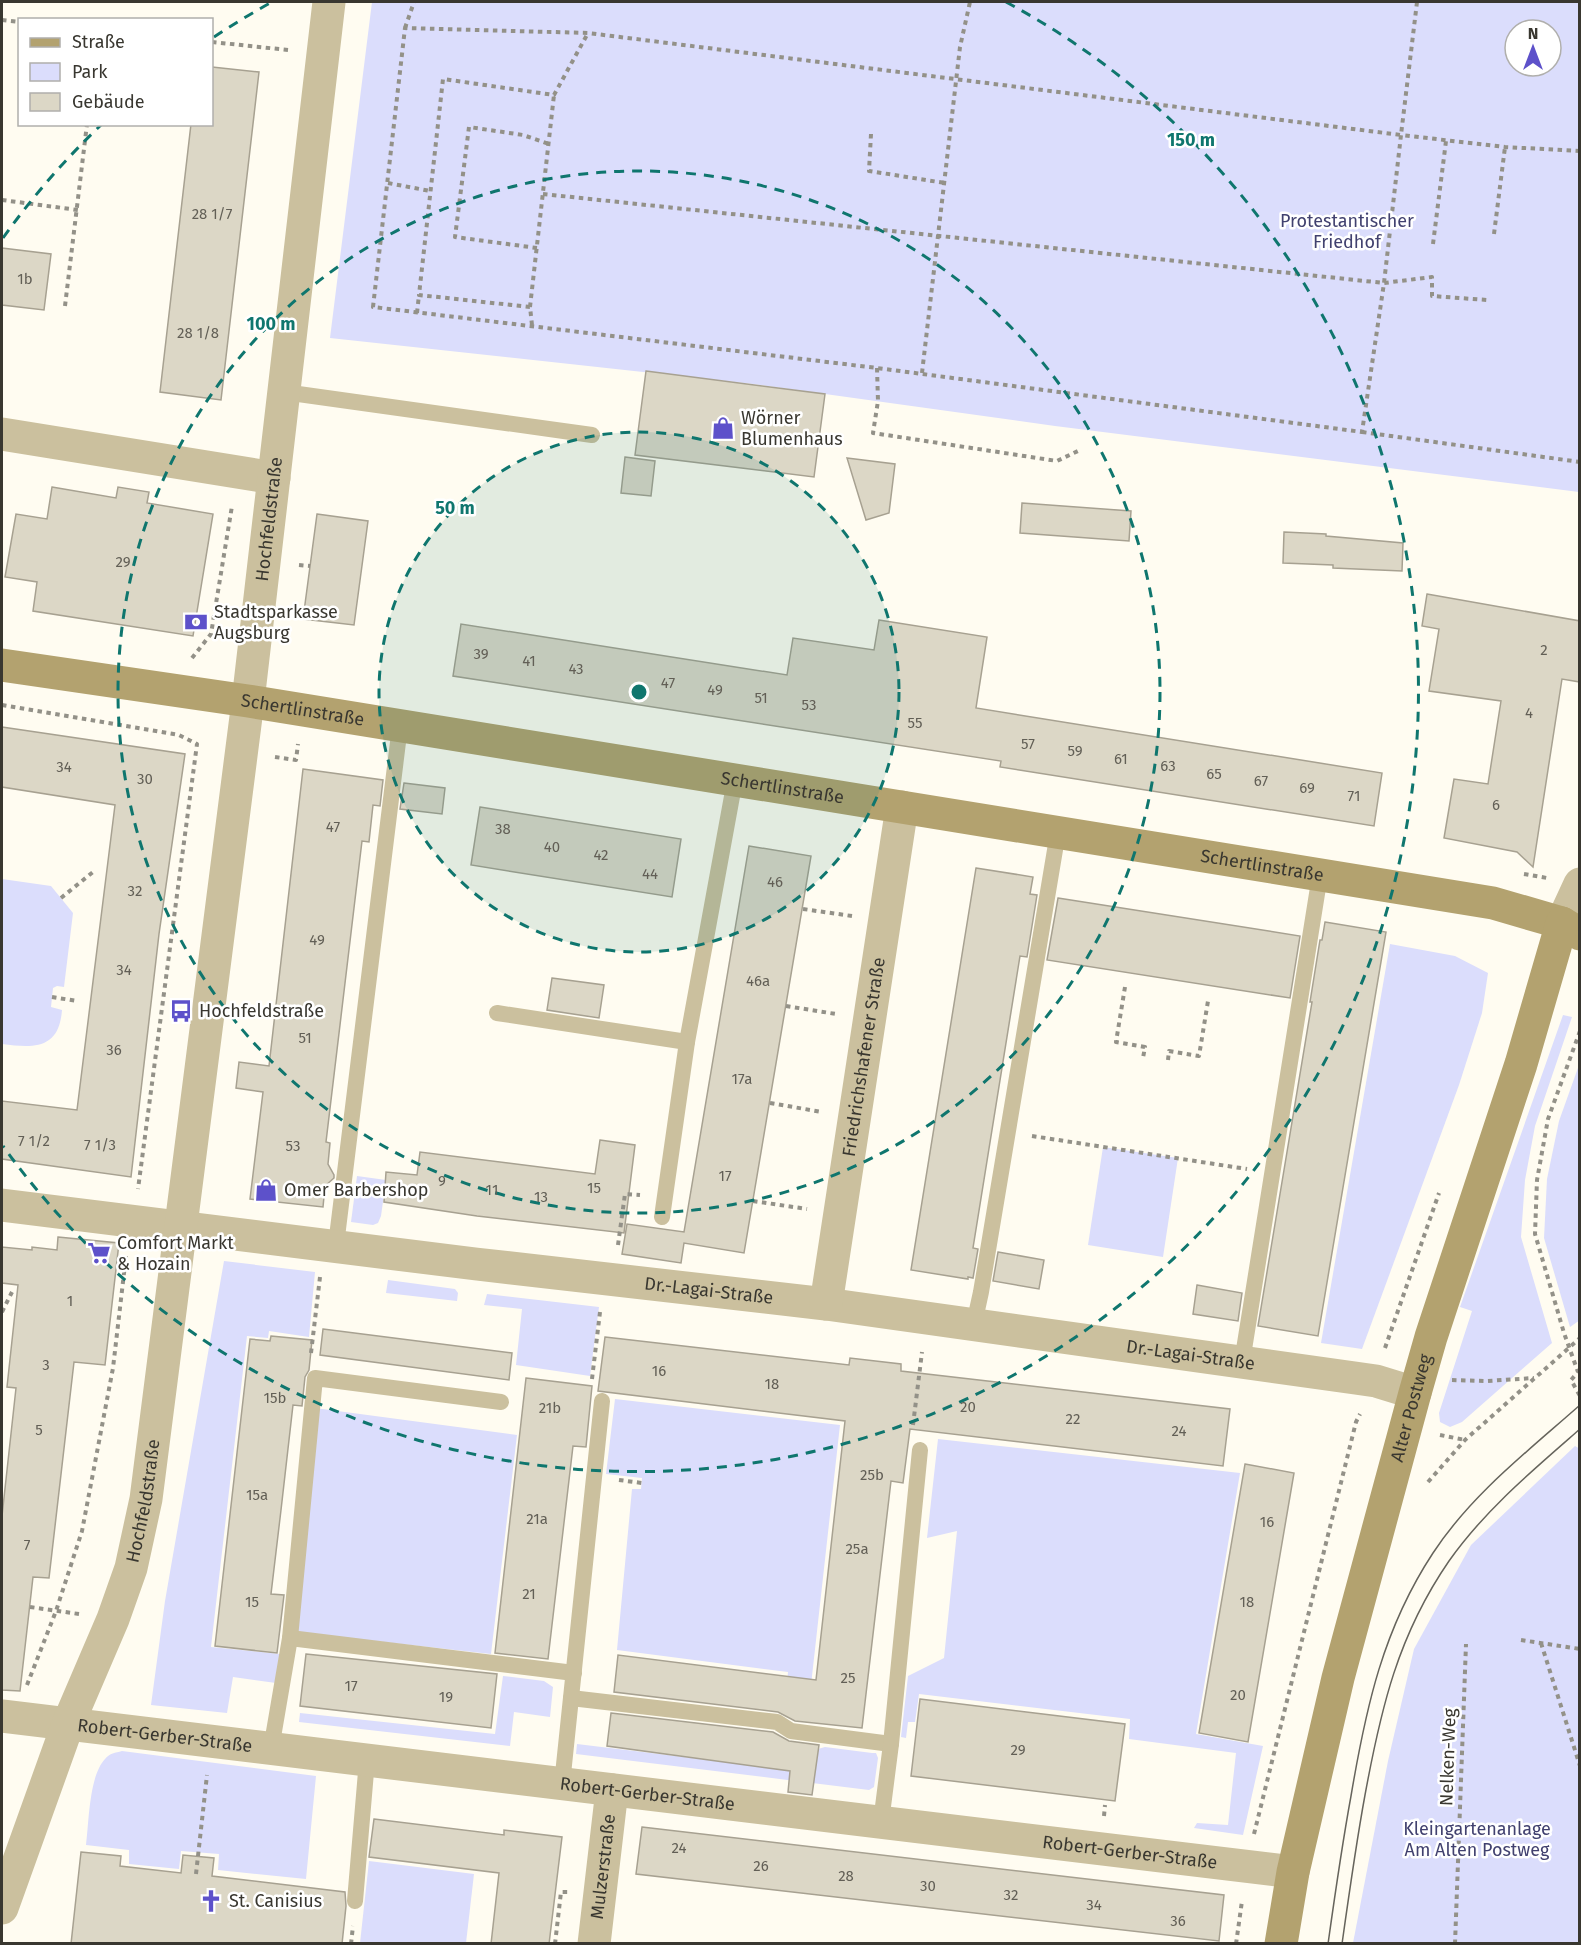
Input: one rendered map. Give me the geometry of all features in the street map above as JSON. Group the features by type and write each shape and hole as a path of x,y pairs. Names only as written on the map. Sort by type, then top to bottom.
{"street":[{"name":"Hochfeldstraße","path":"2,1908 68,1724 113,1619 131,1568 146,1499 248,701 329,2"},
{"path":"2,434 274,478"},
{"name":"Schertlinstraße","path":"2,665 248,701 1493,903 1574,926"},
{"name":"Friedrichshafener Straße","path":"826,1304 902,807"},
{"name":"Alter Postweg","path":"1281,1944 1293,1872 1338,1678 1429,1387 1431,1337 1521,1064 1574,926 1580,884"},
{"name":"Dr.-Lagai-Straße","path":"2,1205 181,1227 328,1258 604,1278 826,1304 1429,1387"},
{"name":"Robert-Gerber-Straße","path":"6,1716 1293,1872"},
{"name":"Mulzerstraße","path":"594,1944 612,1790"}],"lane":[{"path":"284,392 592,435"},
{"path":"328,1258 400,726"},
{"path":"662,1217 687,1042 735,780"},
{"path":"974,1324 1058,832"},
{"path":"1242,1362 1320,875"},
{"path":"497,1013 687,1042"},
{"path":"271,1749 290,1638 315,1378 501,1402"},
{"path":"562,1784 602,1401"},
{"path":"881,1822 891,1744 920,1450"},
{"path":"290,1638 574,1673"},
{"path":"571,1698 777,1722 791,1731 891,1744"},
{"path":"355,1901 368,1760"}],"path":[{"path":"414,2 405,28 373,308 532,325 878,368 1580,462"},
{"path":"922,374 957,79 969,2"},
{"path":"1362,432 1384,283 1417,2"},
{"path":"2,20 18,21"},
{"path":"405,28 588,33 1446,141 1580,151"},
{"path":"532,325 530,308 554,95 588,33"},
{"path":"213,42 323,53"},
{"path":"417,313 443,79 554,95"},
{"path":"65,306 87,126"},
{"path":"537,248 455,237 469,127 524,135 549,144"},
{"path":"871,134 869,171 945,183"},
{"path":"1433,244 1446,141"},
{"path":"1494,234 1505,147"},
{"path":"388,183 430,191"},
{"path":"543,194 1384,283 1431,277 1431,296 1487,300"},
{"path":"2,200 78,210"},
{"path":"419,295 530,308"},
{"path":"878,368 878,401 873,433 1057,461 1080,450"},
{"path":"2,705 179,735 197,744 139,1183 130,1221 111,1380 82,1531 56,1611 27,1685 6,1716"},
{"path":"61,898 93,872"},
{"path":"803,909 884,921"},
{"path":"1125,987 1116,1042 1145,1047 1143,1058"},
{"path":"52,997 77,1001"},
{"path":"1168,1060 1169,1051 1199,1056 1208,1001"},
{"path":"786,1006 869,1020"},
{"path":"1580,1030 1548,1119 1536,1180 1535,1234 1578,1372 1571,1380 1580,1396"},
{"path":"770,1103 855,1118"},
{"path":"1037,1137 1271,1172"},
{"path":"753,1201 840,1214"},
{"path":"620,1233 623,1209"},
{"path":"315,1321 328,1258"},
{"path":"602,1401 590,1398 604,1278"},
{"path":"2,1312 12,1292"},
{"path":"920,1450 912,1438 925,1318"},
{"path":"1466,1440 1580,1338"},
{"path":"1429,1387 1534,1378"},
{"path":"1236,1944 1247,1867 1356,1422 1376,1381"},
{"path":"1575,1387 1580,1383"},
{"path":"30,1607 113,1619"},
{"path":"1521,1640 1580,1649"},
{"path":"1541,1643 1580,1766"},
{"name":"Nelken-Weg","path":"1455,1944 1466,1644"},
{"path":"196,1874 211,1741"}],"green space":[{"name":"Protestantischer Friedhof","path":"372,2 1579,2 1579,492 1055,426 753,384 330,338"},
{"path":"2,879 51,886 73,913 64,987 53,988 51,1007 62,1010 60,1023 56,1033 50,1039 34,1046 2,1044"},
{"path":"1390,944 1455,956 1488,973 1482,1013 1459,1085 1362,1349 1321,1343"},
{"path":"1563,1015 1572,1017 1535,1126 1525,1180 1521,1237 1552,1343 1462,1422 1450,1427 1440,1422 1439,1413 1472,1311 1460,1307"},
{"path":"1579,1065 1580,1320 1570,1327 1544,1238 1547,1179 1559,1121"},
{"path":"1103,1147 1178,1158 1163,1257 1088,1245"},
{"path":"357,1176 386,1180 381,1216 378,1223 373,1225 351,1222"},
{"path":"224,1261 315,1272 309,1337 269,1331 268,1338 247,1336 211,1647 280,1654 276,1683 233,1677 227,1713 151,1705 165,1601"},
{"path":"388,1280 455,1289 458,1293 457,1301 386,1293"},
{"path":"487,1294 599,1307 590,1376 516,1365 522,1309 484,1305"},
{"path":"615,1399 840,1425 807,1721 785,1703 788,1672 617,1650 632,1489 641,1489 642,1478 606,1474"},
{"path":"315,1408 517,1435 491,1654 294,1632"},
{"path":"938,1439 1240,1473 1196,1734 1263,1746 1243,1835 1194,1828 1197,1823 1228,1825 1236,1753 1129,1739 1130,1719 919,1694 915,1722 908,1722 906,1738 901,1737 908,1676 944,1658 957,1531 927,1538"},
{"name":"Kleingartenanlage Am Alten Postweg","path":"1575,1446 1580,1449 1579,1943 1353,1943 1388,1761 1414,1649 1471,1545"},
{"path":"503,1676 544,1681 553,1687 550,1717 514,1712 510,1746 299,1722 300,1713 495,1734"},
{"path":"577,1744 790,1770 790,1775 814,1778 818,1749 825,1747 876,1753 878,1758 874,1787 869,1790 576,1754"},
{"path":"122,1751 316,1776 306,1879 218,1870 219,1854 181,1851 179,1869 129,1864 129,1850 86,1845 96,1776 107,1757"},
{"path":"369,1861 474,1874 466,1943 360,1943"}],"building":[{"path":"213,67 259,72 221,400 160,392 191,126 213,126"},
{"path":"2,248 51,254 44,310 2,305"},
{"name":"Wörner Blumenhaus","path":"646,371 825,394 814,477 635,455"},
{"path":"625,457 655,461 651,496 621,493"},
{"path":"847,458 895,464 889,513 866,520"},
{"path":"52,487 116,498 118,487 149,492 147,503 213,514 193,636 33,611 37,582 5,577 16,514 47,519"},
{"path":"1022,503 1131,511 1129,541 1020,533"},
{"path":"317,514 368,521 354,625 303,619"},
{"path":"1284,532 1326,534 1326,536 1403,543 1402,571 1283,563"},
{"path":"1427,594 1580,621 1580,682 1562,679 1533,867 1517,852 1444,838 1454,779 1488,784 1501,701 1429,691 1439,629 1422,626"},
{"path":"879,620 987,637 976,708 1382,773 1374,826 1000,767 1001,761 453,676 461,624 787,675 793,638 874,650"},
{"path":"2,727 185,754 159,934 131,1177 2,1159 2,1101 77,1110 115,805 2,787"},
{"path":"303,769 383,780 380,806 373,805 369,842 362,841 326,1142 330,1143 328,1164 334,1178 325,1186 323,1207 250,1199 263,1092 236,1088 239,1062 269,1066"},
{"path":"404,783 445,788 442,814 400,809"},
{"path":"480,807 681,839 672,897 471,865"},
{"path":"749,846 811,856 744,1253 684,1243 681,1263 622,1254 627,1224 684,1232"},
{"path":"976,868 1033,877 1030,894 1037,895 1027,957 1020,956 973,1248 978,1249 973,1278 968,1277 968,1279 911,1270"},
{"path":"1058,898 1300,936 1290,998 1047,960"},
{"path":"1325,922 1386,932 1318,1336 1258,1326 1312,1002 1310,1002 1320,940 1322,940"},
{"path":"552,978 604,985 599,1018 547,1010"},
{"path":"600,1140 635,1145 624,1233 477,1216 384,1202 386,1172 417,1175 420,1152 595,1174"},
{"path":"58,1237 119,1243 105,1365 74,1362 49,1578 33,1577 20,1691 2,1690 2,1516 16,1388 7,1387 18,1285 2,1283 2,1247 57,1250"},
{"path":"998,1252 1044,1260 1039,1289 993,1281"},
{"path":"1197,1285 1242,1293 1238,1321 1193,1314"},
{"path":"323,1329 512,1353 509,1380 320,1355"},
{"path":"271,1336 312,1340 302,1406 293,1405 271,1594 284,1595 277,1653 215,1646 250,1339 270,1341"},
{"path":"605,1337 849,1365 850,1358 901,1364 901,1371 1230,1409 1223,1466 910,1429 903,1483 891,1481 862,1728 795,1721 778,1712 614,1692 618,1655 816,1680 845,1421 598,1391"},
{"path":"526,1378 592,1386 586,1447 573,1446 548,1659 495,1653"},
{"path":"1245,1464 1294,1473 1248,1742 1199,1733"},
{"path":"306,1654 497,1674 491,1728 300,1706"},
{"path":"920,1699 1125,1724 1115,1801 911,1776"},
{"path":"611,1713 773,1732 789,1741 819,1745 812,1795 788,1792 790,1771 607,1746"},
{"path":"374,1819 504,1835 504,1830 562,1837 549,1944 491,1944 499,1873 369,1857"},
{"path":"642,1827 1224,1895 1219,1941 636,1874"},
{"name":"St. Canisius","path":"81,1852 121,1856 120,1866 181,1873 183,1855 214,1858 212,1876 345,1892 346,1906 342,1944 71,1944"}],"tram line":[{"path":"1328,1944 1363,1731 1379,1670 1401,1611 1433,1553 1465,1512 1501,1474 1580,1405"},
{"path":"1342,1944 1371,1763 1385,1702 1404,1645 1431,1589 1463,1542 1510,1491 1580,1429"}],"place":[{"name":"Wörner Blumenhaus","path":"723,428"},
{"name":"Stadtsparkasse Augsburg","path":"196,622"},
{"name":"Hochfeldstraße","path":"181,1011"},
{"name":"Omer Barbershop","path":"266,1190"},
{"name":"Comfort Markt & Hozain","path":"99,1253"},
{"name":"St. Canisius","path":"211,1901"}]}
